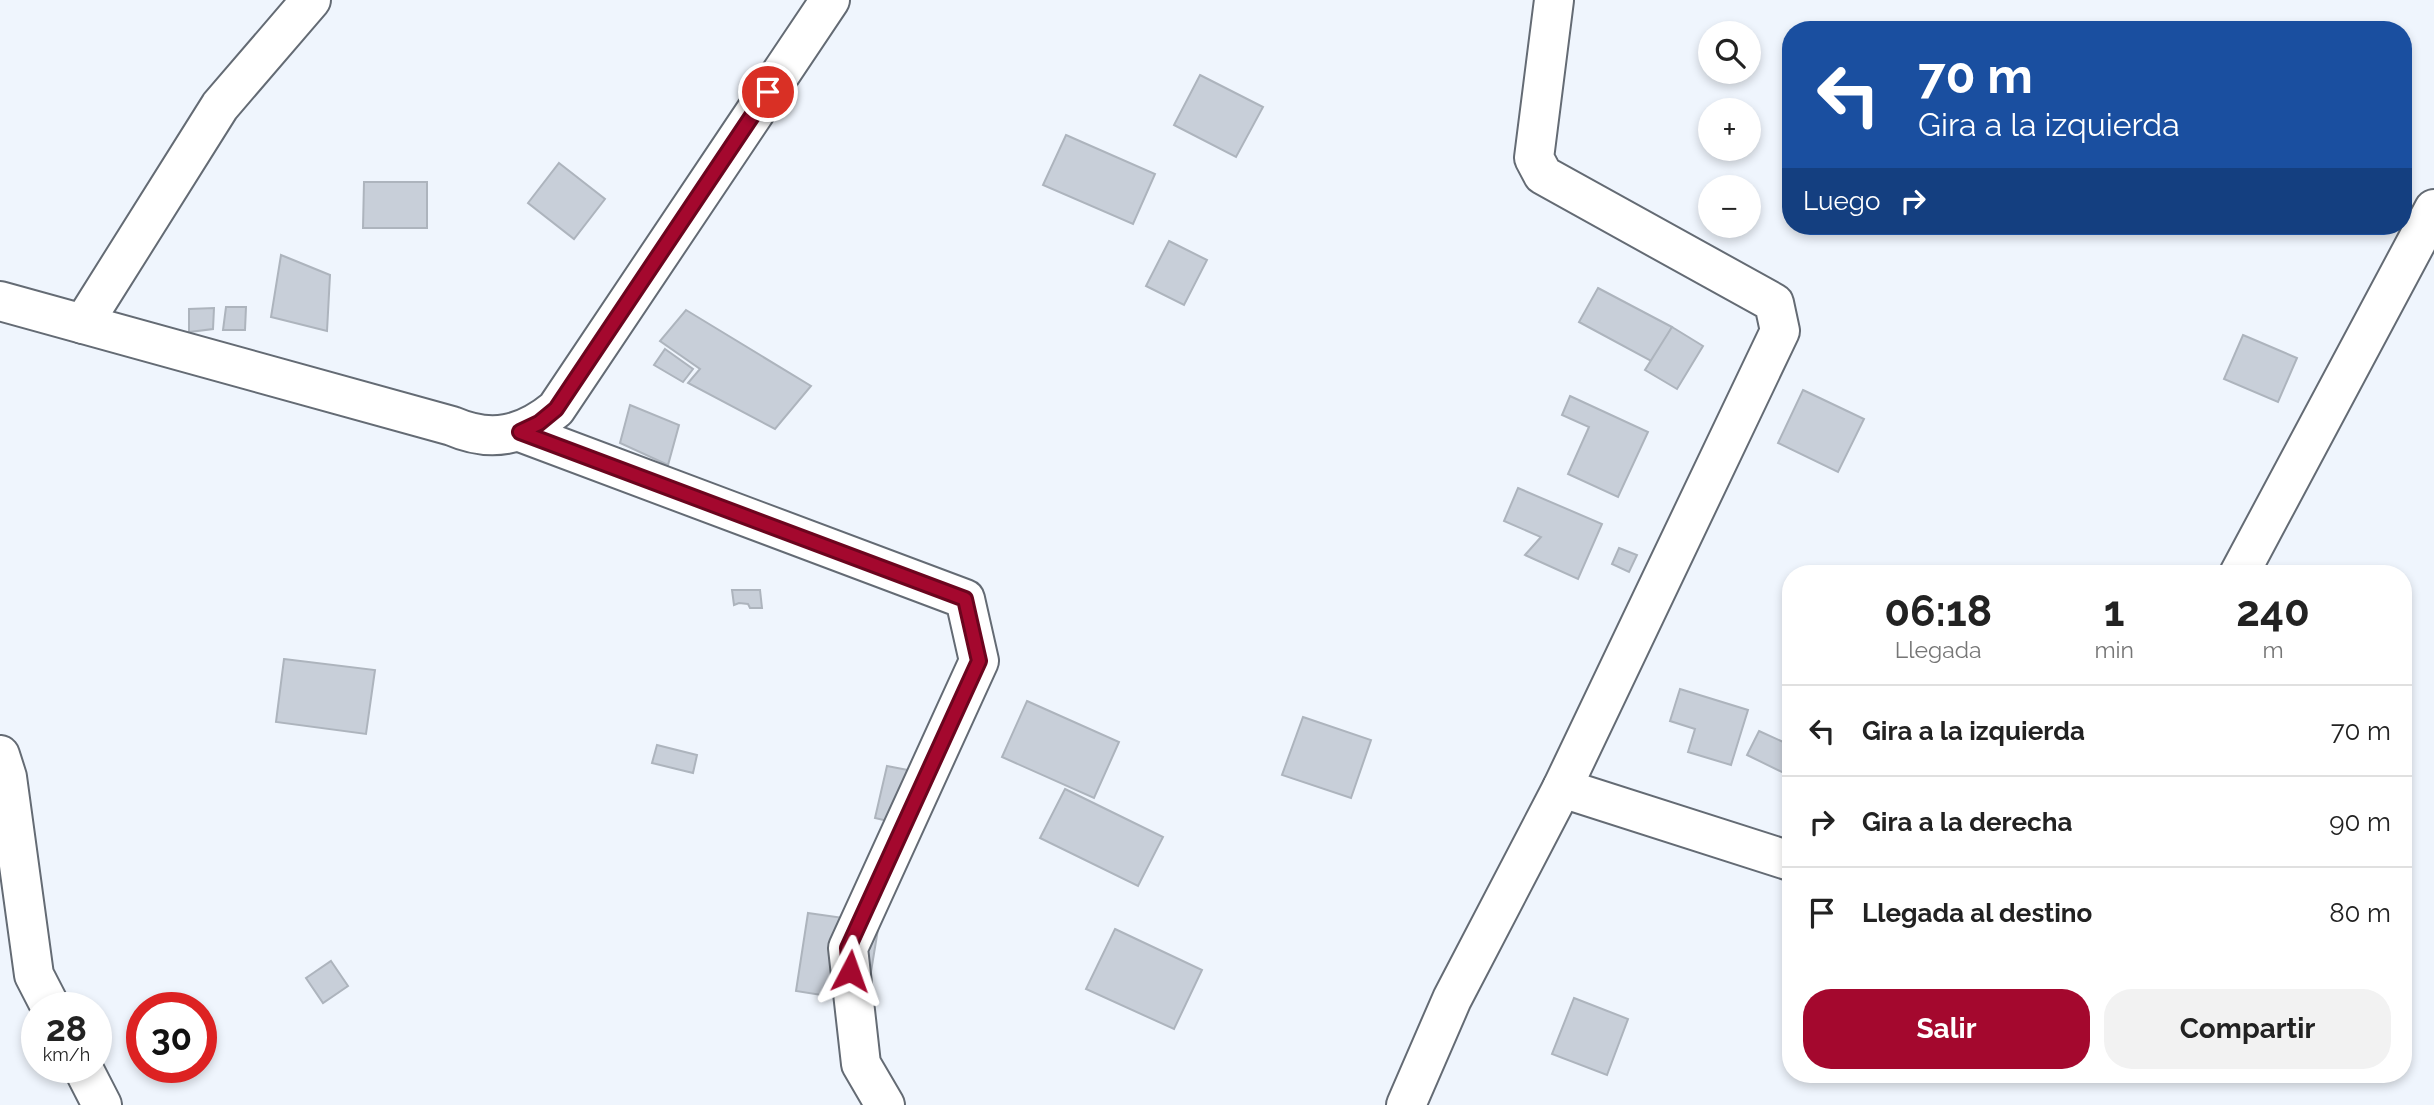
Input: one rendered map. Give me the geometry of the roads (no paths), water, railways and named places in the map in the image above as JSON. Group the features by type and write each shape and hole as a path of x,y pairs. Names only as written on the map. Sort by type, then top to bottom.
{"street":[{"path":"83,324 220,106 311,0"},
{"path":"0,301 452,426 468,433 503,436 520,432 539,423 556,409 830,0"},
{"path":"1405,1105 1452,999 1562,788 1780,331 1774,303 1543,176 1534,158 1554,0"},
{"path":"2244,565 2434,209"},
{"path":"520,432 965,599 979,661 848,948 861,1063 885,1105"},
{"path":"0,755 6,777 34,975 43,992"},
{"path":"1562,788 1782,858"},
{"path":"91,1083 102,1105"}]}
